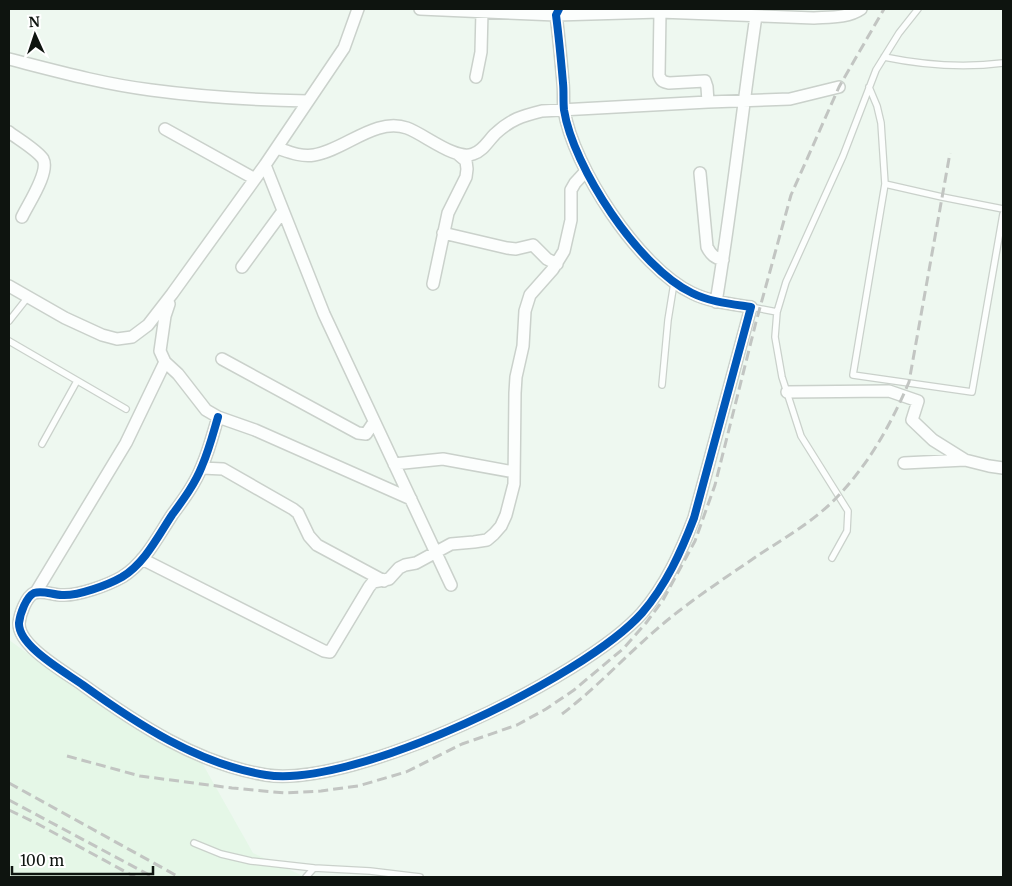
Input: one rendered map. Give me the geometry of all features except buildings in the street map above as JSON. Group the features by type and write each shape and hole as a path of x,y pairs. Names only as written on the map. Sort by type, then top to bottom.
{"street":[{"path":"9,286 65,318 102,335 117,339 132,337 148,326 277,148 344,48 358,9"},
{"path":"420,9 558,12 682,11 756,16 838,17 854,14 861,9"},
{"path":"476,77 480,52 482,11"},
{"path":"165,362 126,443 36,592 30,596 20,615 19,626 21,635 29,645 118,710 198,755 230,767 268,776 310,775 355,765 400,750 454,728 505,704 561,674 610,642 642,613 663,584 677,559 694,518 751,307 716,302 692,294 674,283 646,258 612,214 586,171 564,110 558,12"},
{"path":"660,12 660,80 669,83 704,81 707,87 708,102"},
{"path":"716,302 736,173 756,16"},
{"path":"9,59 64,73 149,90 226,99 308,101"},
{"path":"459,155 472,155 518,116 542,111 790,99 839,87"},
{"path":"277,148 296,155 314,155 333,149 378,128 396,126 408,128 459,155 466,161 466,177 448,213 433,284"},
{"path":"164,129 255,179"},
{"path":"9,132 36,152 43,160 45,170 22,217"},
{"path":"265,165 324,314 451,585"},
{"path":"142,559 330,652 334,649 373,582 389,579 399,568 416,563 451,544 487,540 494,534 506,515 512,496 516,377 523,346 525,311 530,295 557,264 564,251 569,233 571,190 574,183 586,171"},
{"path":"700,173 707,247 711,254 723,260"},
{"path":"242,267 283,211"},
{"path":"443,233 507,248 516,249 533,245 547,259 557,264"},
{"path":"172,294 164,316 160,351 165,362 178,374 206,410 218,417 255,430 411,499"},
{"path":"222,359 358,433 366,434 374,422"},
{"path":"787,392 889,392 903,395 918,401 912,420 933,440 965,460 1003,468"},
{"path":"36,592 73,595 121,577 135,567 191,487 202,468 218,417"},
{"path":"394,464 443,459 514,472"},
{"path":"904,463 965,460"},
{"path":"202,468 223,469 293,509 298,513 309,536 317,545 384,581"}],"lane":[{"path":"832,558 847,531 848,511 801,436 782,377 775,337 776,312 786,282 843,156 876,70 898,33 918,9"},
{"path":"884,57 937,64 1003,63"},
{"path":"869,87 877,106 881,123 885,184 853,375 972,392 1003,214"},
{"path":"885,184 1003,209"},
{"path":"662,385 668,320 674,283"},
{"path":"9,321 28,297"},
{"path":"751,307 776,312"},
{"path":"9,341 126,409"},
{"path":"42,444 77,381"},
{"path":"194,843 221,854 251,862 420,877"},
{"path":"306,877 314,868"}],"shaded area":[{"path":"9,640 95,702 201,761 253,853 303,876 9,877"}],"railway":[{"path":"67,756 140,776 232,788 285,793 358,786 406,772 462,744 517,725 546,709 574,690 624,648 663,600 695,541 715,485 756,322 791,195 839,87 884,9"},
{"path":"562,714 675,614 711,587 802,527 821,512 839,495 870,456 895,413 909,382 950,153"},
{"path":"9,783 179,877"},
{"path":"9,800 153,877"},
{"path":"9,810 135,877"}],"cycle path":[{"path":"218,417 207,454 196,479 138,564 122,577 84,592 69,595 34,593 28,598 19,623 26,641 44,658 147,728 192,752 241,770 266,775 305,775 353,765 408,747 465,724 520,697 571,668 613,639 642,613 672,568 694,518 751,307 706,299 692,293 672,280 651,262 611,214 580,159 564,110 556,15 559,9"}]}
